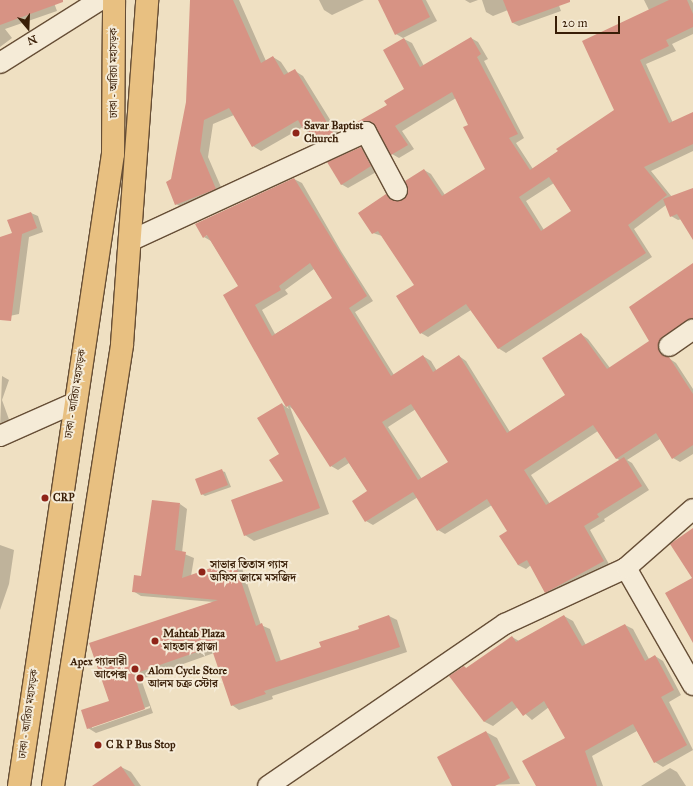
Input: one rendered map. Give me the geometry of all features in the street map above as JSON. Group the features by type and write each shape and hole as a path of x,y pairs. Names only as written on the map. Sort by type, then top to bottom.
{"highway":[{"name":"ঢাকা - আরিচা মহাসড়ক","path":"19,786 74,403 113,154 114,0"},
{"path":"52,786 122,344 147,0"}],"street":[{"path":"0,63 100,0"},
{"path":"130,241 366,132 397,190"},
{"path":"669,346 693,329"},
{"path":"0,436 74,403"},
{"path":"268,786 505,624 626,568 693,509"},
{"path":"626,568 693,685"}],"building":[{"path":"0,0 63,0 63,2 0,25"},
{"path":"190,0 233,0 261,63 273,56 284,75 295,69 334,134 316,143 307,129 304,131 298,120 252,147 229,108 204,120 200,151 216,189 175,205 166,182 171,179 186,102"},
{"path":"378,0 422,0 430,17 395,35"},
{"path":"503,0 570,0 570,2 512,23"},
{"path":"669,0 687,0 693,14 693,27 666,40 669,46 640,60 669,123 693,112 693,144 644,167 667,195 628,225 646,253 498,349 466,304 420,334 396,296 414,285 378,231 372,234 358,213 386,194 391,200 403,200 408,191 405,181 424,169 442,196 485,169 463,127 468,125 452,92 395,126 408,145 391,155 372,122 362,121 343,130 387,105 384,101 404,89 383,50 404,38 420,67 471,37 481,54 477,57 518,134 509,138 530,170 558,151 556,149 614,110 582,41","holes":["549,177 571,211 541,231 519,197"]},
{"path":"361,147 371,166 341,185 327,162"},
{"path":"294,178 367,296 349,308 391,376 423,355 433,372 459,355 507,433 565,395 542,358 581,333 607,369 649,341 629,307 693,263 693,318 662,337 658,347 660,353 669,357 693,394 693,445 672,459 656,433 616,459 593,425 524,470 546,505 624,457 642,486 597,514 599,517 584,526 604,561 545,593 527,560 518,565 499,536 507,531 487,499 437,531 413,492 365,522 352,501 367,491 345,457 330,467 290,405 286,407 223,295 238,286 207,235 203,238 195,224","holes":["310,263 332,298 272,336 255,305 281,290 279,286","411,404 448,462 418,480 382,422"]},
{"path":"693,188 693,240 677,214 670,217 663,199"},
{"path":"31,212 37,228 22,234 11,321 0,320 0,237 12,233 7,220"},
{"path":"282,403 320,508 244,536 231,500 283,481 269,460 279,454 257,418"},
{"path":"222,469 228,485 201,495 195,479"},
{"path":"152,500 180,503 175,550 186,552 182,578 234,560 256,626 262,623 276,662 321,647 319,642 359,629 358,626 389,615 400,647 264,691 266,694 231,706 211,647 134,674 145,709 87,729 81,710 109,701 89,643 218,600 132,592 134,575 141,576"},
{"path":"693,528 693,643 665,593 692,578 670,544"},
{"path":"564,615 582,646 625,624 645,661 655,655 674,690 661,697 687,745 654,763 633,724 585,751 597,786 536,786 522,761 565,738 544,701 523,716 512,701 484,722 449,676 464,666 466,668 512,636 516,642"},
{"path":"486,731 510,778 495,786 452,786 437,757"},
{"path":"121,766 135,786 92,786"}],"place":[{"name":"Savar Baptist Church","path":"296,133"},
{"name":"CRP","path":"45,498"},
{"name":"সাভার তিতাস গ্যাস অফিস জামে মসজিদ","path":"202,572"},
{"name":"Mahtab Plaza মাহতাব প্লাজা","path":"155,641"},
{"name":"Apex গ্যালারী আপেক্স","path":"135,669"},
{"name":"Alom Cycle Store আলম চক্র স্টোর","path":"140,678"},
{"name":"C R P Bus Stop","path":"98,745"}]}
